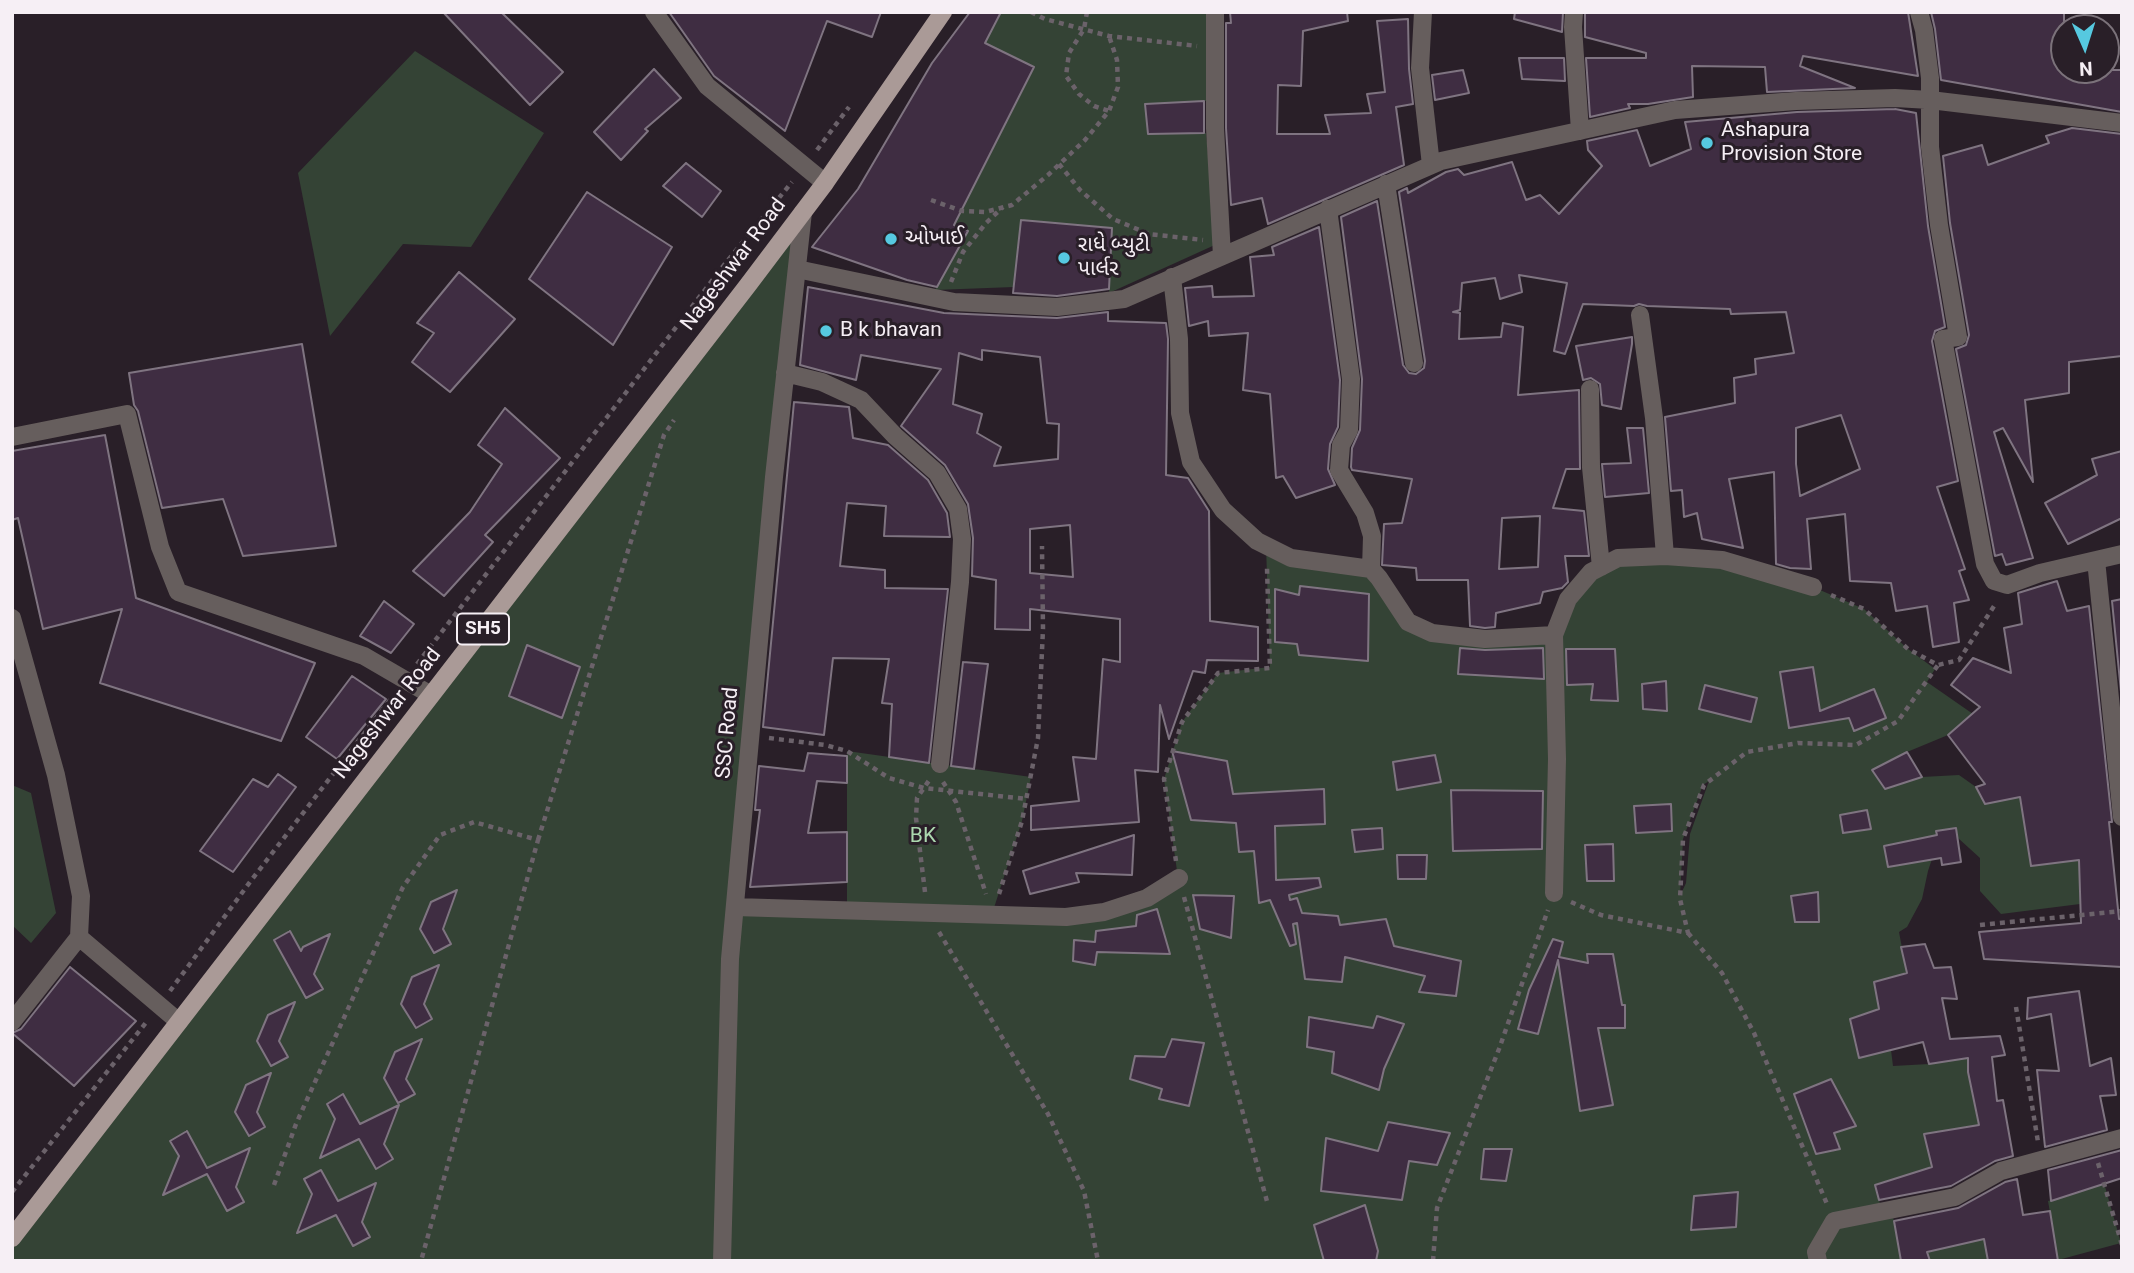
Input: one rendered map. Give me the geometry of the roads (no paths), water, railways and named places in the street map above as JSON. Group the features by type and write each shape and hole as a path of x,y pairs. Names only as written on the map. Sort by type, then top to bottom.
{"main road":[{"name":"Nageshwar Road","path":"12,1238 803,212 943,12"}],"street":[{"path":"654,12 707,86 825,183"},
{"path":"1215,12 1215,128 1222,256"},
{"path":"1423,12 1420,68 1431,165"},
{"path":"1574,12 1580,131"},
{"path":"1919,12 1924,30 1930,100 1930,147 1939,225 1958,337 1942,339 1985,564 1994,581 2007,585 2040,573 2122,554"},
{"path":"797,269 954,302 1058,307 1124,299 1441,161 1675,110 1796,101 1895,98 2122,123"},
{"path":"1386,184 1414,363"},
{"path":"1328,209 1351,379 1349,430 1341,444 1339,471 1365,513 1372,536 1371,569"},
{"name":"SSC Road","path":"722,1261 730,972 735,907 785,373 803,212"},
{"path":"1172,277 1180,339 1180,412 1191,462 1223,510 1257,541 1291,558 1371,569 1380,578 1408,622 1432,633 1486,639 1554,635"},
{"path":"1640,315 1654,418 1665,556"},
{"path":"785,373 822,382 861,400 895,436 937,473 958,509 962,540 960,583 940,764"},
{"path":"1590,389 1591,467 1601,567"},
{"path":"12,437 127,414 160,547 178,592 364,656 432,695"},
{"path":"1554,893 1557,759 1554,635 1568,599 1591,572 1618,558 1665,556 1722,560 1813,587"},
{"path":"2096,560 2122,817"},
{"path":"12,1022 79,937 81,896 56,775 14,630"},
{"path":"735,907 1066,917 1104,912 1147,898 1179,878"},
{"path":"79,937 179,1022"},
{"path":"1818,1261 1816,1252 1834,1221 1955,1197 2001,1171 2122,1138"}],"place":[{"name":"Ashapura Provision Store","path":"1707,143"},
{"name":"ઓખાઈ","path":"891,239"},
{"name":"રાધે બ્યુટી પાર્લર","path":"1064,258"},
{"name":"B k bhavan","path":"826,331"}],"park label":[{"name":"BK","path":"923,837"}]}
